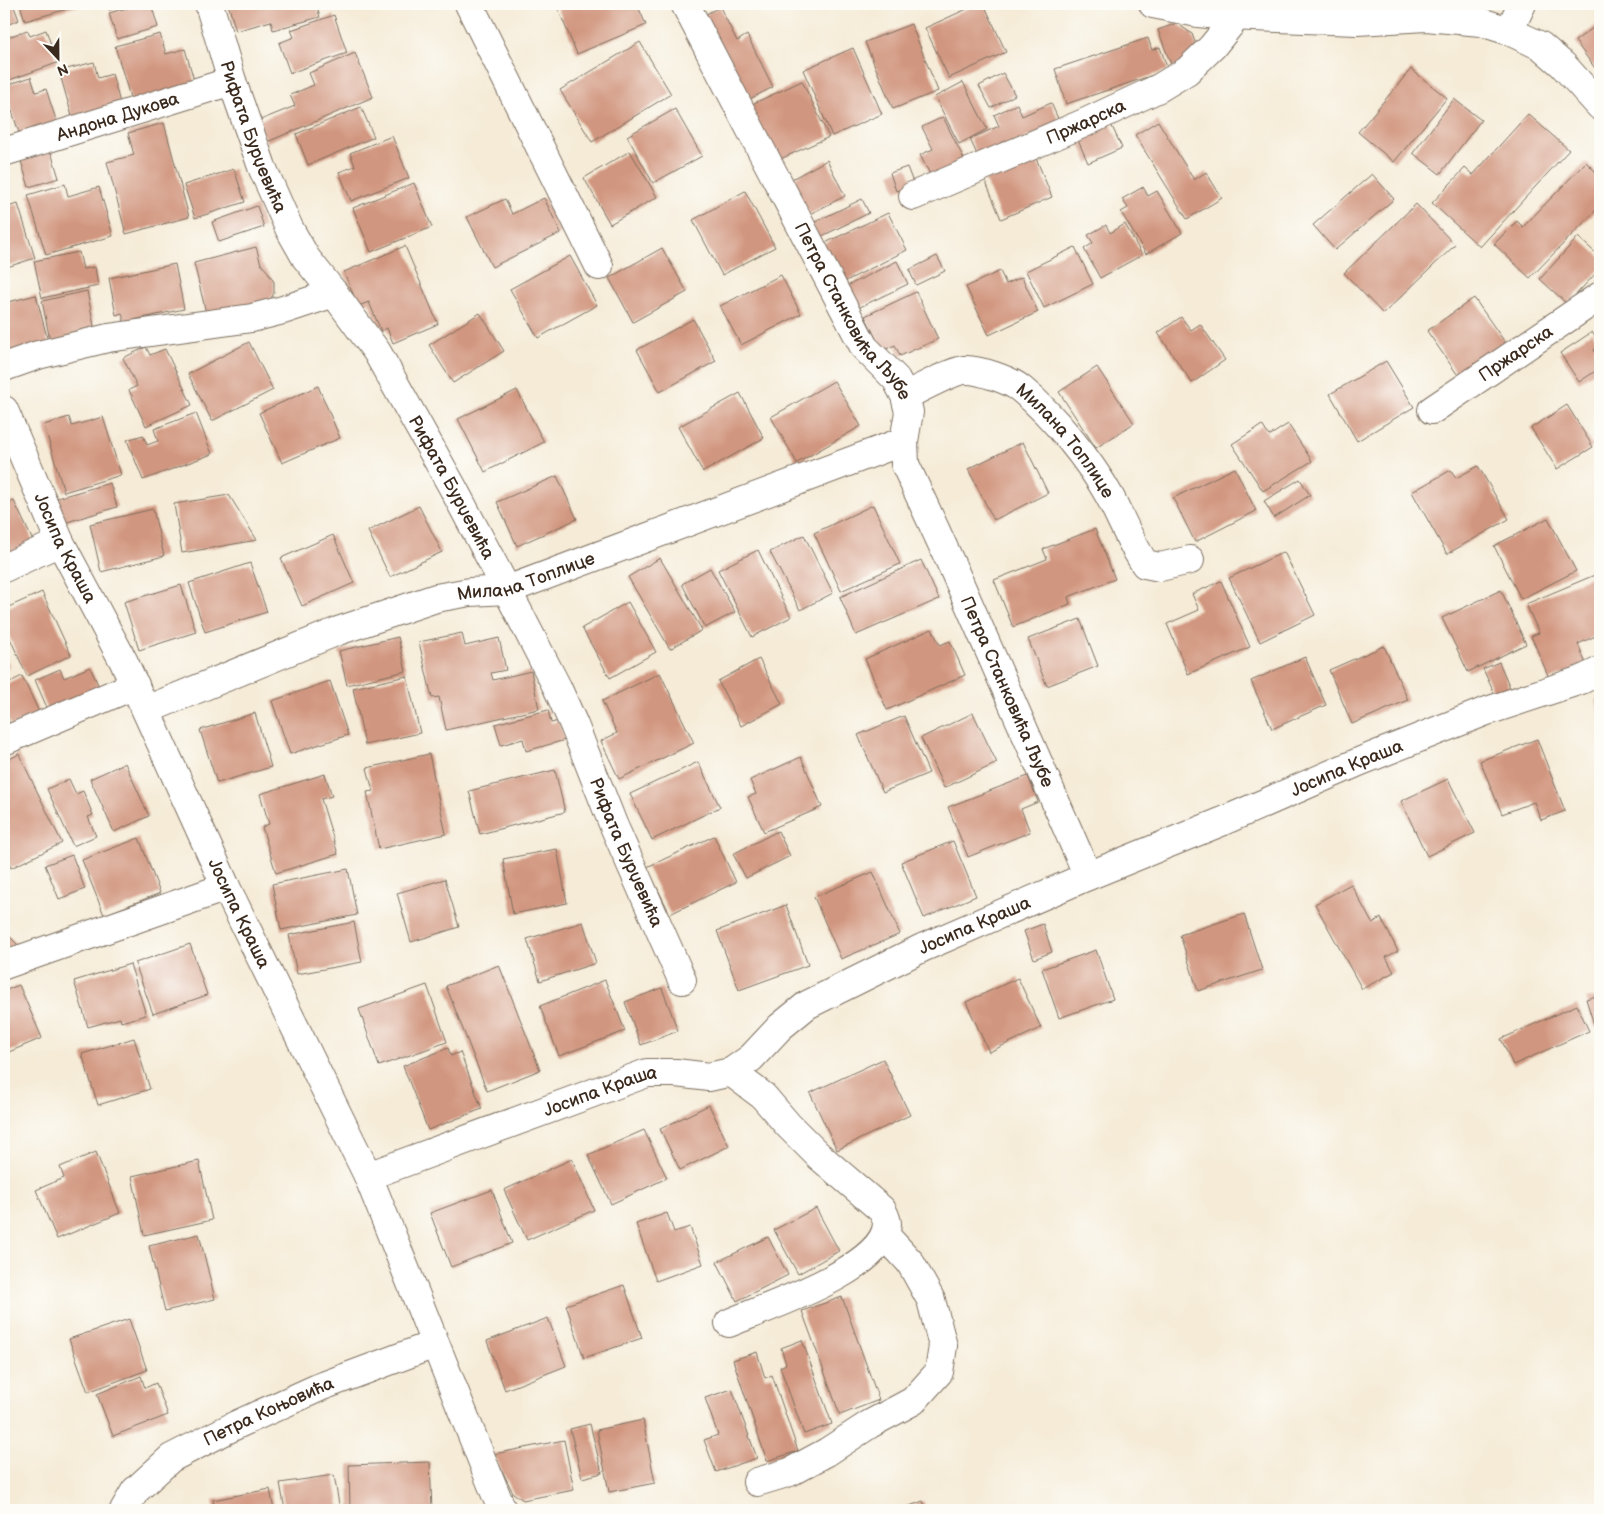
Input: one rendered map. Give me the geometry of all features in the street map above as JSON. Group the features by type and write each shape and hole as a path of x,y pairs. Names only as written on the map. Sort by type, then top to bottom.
{"street":[{"name":"Рифата Бурџевића","path":"209,4 232,81 262,167 289,228 306,258 377,352 452,486 507,590 557,687 613,824 682,980"},
{"path":"469,4 599,266"},
{"name":"Петра Станковића Љубе","path":"685,4 864,347 896,380 905,396 909,412 904,441 905,464 953,568 1088,876"},
{"path":"1153,4 1198,13 1238,16 1357,21 1426,17 1481,22 1541,46 1563,65 1600,106"},
{"path":"1509,32 1522,4"},
{"name":"Пржарска","path":"913,196 1082,124 1159,88 1187,71 1212,47 1238,16"},
{"name":"Андона Дукова","path":"4,152 232,81"},
{"path":"4,367 38,355 108,338 252,318 334,293"},
{"name":"Пржарска","path":"1432,410 1600,296"},
{"name":"Милана Топлице","path":"905,396 963,370 986,372 1020,388 1048,416 1083,456 1110,497 1133,546 1145,564 1160,567 1190,560"},
{"name":"Јосипа Краша","path":"4,410 60,542 135,685 226,887 368,1176 647,1073 676,1072 709,1077 731,1072 751,1058 780,1027 807,1005 922,948 1379,754 1484,712 1581,680 1600,671"},
{"name":"Милана Топлице","path":"146,710 338,631 436,598 470,592 507,590 904,441"},
{"path":"4,568 60,542"},
{"path":"4,741 135,685"},
{"path":"4,966 226,887"},
{"path":"729,1323 841,1276 872,1254 886,1235 888,1222 882,1210 819,1156 788,1125 763,1096 731,1072"},
{"path":"368,1176 502,1510"},
{"path":"757,1482 790,1472 827,1452 870,1424 913,1401 939,1372 943,1346 931,1300 910,1262 886,1235"},
{"name":"Петра Коњовића","path":"124,1510 134,1491 170,1458 236,1425 320,1387 435,1344"}],"building":[{"path":"4,4 13,4 19,20 4,26"},
{"path":"20,4 85,4 25,21"},
{"path":"108,4 127,4 109,10"},
{"path":"141,4 151,4 158,27 117,39 109,13"},
{"path":"228,4 316,4 320,17 273,30 271,21 236,31"},
{"path":"556,4 637,4 646,25 577,54"},
{"path":"978,4 984,4 1006,52 949,78 925,28"},
{"path":"720,7 737,41 747,35 773,87 748,100 704,15"},
{"path":"334,15 347,53 290,73 279,43 294,37 291,30"},
{"path":"1177,23 1192,34 1200,56 1172,67 1158,30"},
{"path":"911,24 938,91 893,109 865,42"},
{"path":"1597,25 1600,30 1600,75 1575,41"},
{"path":"27,30 30,36 46,30 57,63 4,82 4,39"},
{"path":"160,34 166,54 185,49 196,87 132,104 115,46"},
{"path":"1148,38 1152,50 1160,47 1168,70 1066,104 1055,69"},
{"path":"640,42 671,94 592,142 560,90"},
{"path":"853,48 882,114 832,136 803,70"},
{"path":"355,53 373,97 267,142 258,121 295,106 290,95 314,85 309,73"},
{"path":"94,62 98,78 112,74 122,110 74,123 59,71"},
{"path":"1411,69 1447,98 1394,162 1358,132"},
{"path":"1003,73 1015,95 991,108 979,86"},
{"path":"31,77 36,92 46,89 58,126 21,139 4,86"},
{"path":"802,81 829,137 776,161 750,105"},
{"path":"963,82 987,129 959,144 935,97"},
{"path":"1454,99 1481,120 1440,174 1413,153"},
{"path":"1051,103 1060,123 979,159 970,139 999,126 994,115 1017,104 1022,116"},
{"path":"361,107 374,137 308,165 296,134"},
{"path":"675,109 702,156 653,183 627,136"},
{"path":"1528,114 1569,150 1480,247 1432,203 1465,168 1473,175"},
{"path":"943,117 967,165 934,182 920,155 933,149 922,127"},
{"path":"1158,121 1194,180 1206,172 1222,198 1187,219 1135,135"},
{"path":"1110,122 1122,148 1088,163 1077,138"},
{"path":"164,123 189,217 126,234 107,162 134,155 128,133"},
{"path":"392,136 409,178 351,201 339,172 355,166 350,153"},
{"path":"630,151 657,197 610,224 584,178"},
{"path":"51,152 59,178 29,187 21,161"},
{"path":"1036,158 1052,197 1001,219 985,180"},
{"path":"827,160 845,196 806,216 788,181"},
{"path":"1586,162 1600,176 1600,206 1530,278 1494,244 1517,221 1523,227"},
{"path":"907,167 914,185 896,191 890,173"},
{"path":"234,169 245,202 195,218 184,185"},
{"path":"1372,174 1394,199 1335,250 1313,225"},
{"path":"414,183 432,227 371,252 353,208"},
{"path":"65,184 68,196 99,187 113,236 46,255 28,195"},
{"path":"1143,187 1148,196 1157,191 1182,233 1146,254 1121,212 1128,208 1122,199"},
{"path":"745,191 775,247 722,275 693,220"},
{"path":"544,198 561,233 492,267 467,217 505,199 512,214"},
{"path":"862,199 869,213 818,238 811,224"},
{"path":"18,204 35,258 4,268 4,208"},
{"path":"1416,204 1455,245 1383,314 1344,273"},
{"path":"257,206 264,227 219,242 212,222"},
{"path":"888,213 907,250 842,283 823,244"},
{"path":"1125,224 1142,255 1100,278 1084,249 1093,243 1088,235 1106,225 1110,233"},
{"path":"1578,237 1600,257 1600,269 1567,304 1540,279"},
{"path":"405,246 438,324 393,343 387,328 381,331 369,302 358,306 344,272"},
{"path":"256,247 261,264 274,282 274,293 270,300 208,321 194,263"},
{"path":"1075,247 1093,284 1044,308 1026,271"},
{"path":"662,248 687,292 633,322 609,278"},
{"path":"79,252 83,269 95,267 98,286 42,298 34,261"},
{"path":"570,256 597,305 538,338 510,289"},
{"path":"937,256 945,271 916,285 909,270"},
{"path":"897,261 908,284 856,309 845,287"},
{"path":"175,264 184,309 124,322 122,313 116,315 109,278"},
{"path":"1000,271 1006,284 1022,277 1038,312 989,335 966,287"},
{"path":"781,275 801,314 741,345 720,306"},
{"path":"87,291 96,336 51,345 42,301"},
{"path":"916,292 938,339 900,356 895,345 882,351 865,316"},
{"path":"36,295 49,345 5,356 4,303"},
{"path":"1474,298 1509,348 1462,381 1427,331"},
{"path":"480,313 504,351 453,383 429,345"},
{"path":"1181,317 1191,330 1200,324 1225,360 1192,383 1158,333"},
{"path":"693,319 716,361 660,392 637,350"},
{"path":"1592,332 1600,344 1594,350 1600,360 1600,368 1579,382 1560,353"},
{"path":"249,342 273,390 212,421 188,374"},
{"path":"146,347 150,355 165,349 192,405 146,426 129,390 137,386 123,358"},
{"path":"1386,361 1414,407 1357,441 1330,394"},
{"path":"1097,367 1134,423 1096,448 1059,392"},
{"path":"834,381 861,426 797,463 771,417"},
{"path":"318,386 340,438 282,463 259,413"},
{"path":"517,390 544,442 485,472 458,419"},
{"path":"740,393 764,438 703,472 678,427"},
{"path":"1567,405 1593,447 1557,469 1531,428"},
{"path":"196,413 212,454 143,480 127,440 143,435 147,445 158,441 154,429"},
{"path":"69,417 72,426 103,417 121,475 64,492 44,425"},
{"path":"1288,424 1312,461 1263,491 1232,444 1262,425 1269,436"},
{"path":"1023,442 1048,493 994,520 968,469"},
{"path":"1478,466 1509,519 1447,554 1412,492 1451,470 1456,478"},
{"path":"1235,468 1256,511 1195,542 1173,498"},
{"path":"557,476 577,519 517,546 497,502"},
{"path":"1300,479 1310,495 1274,518 1264,501"},
{"path":"110,483 117,507 64,523 57,498"},
{"path":"229,495 257,540 182,553 174,504"},
{"path":"14,501 34,543 4,557 4,505"},
{"path":"873,505 900,564 841,591 814,533"},
{"path":"419,506 442,552 390,577 368,531"},
{"path":"153,509 164,556 101,572 90,524"},
{"path":"1548,518 1576,571 1521,599 1494,546"},
{"path":"1095,529 1115,579 1068,597 1070,604 1013,627 994,580 1047,559 1043,549"},
{"path":"333,535 354,583 302,606 281,558"},
{"path":"804,535 833,593 800,610 770,552"},
{"path":"758,550 791,617 752,637 718,570"},
{"path":"1284,552 1315,615 1260,642 1229,578"},
{"path":"660,558 702,630 670,649 628,577"},
{"path":"921,560 939,599 856,635 840,597"},
{"path":"250,563 267,612 205,632 189,583"},
{"path":"710,568 735,612 705,628 682,584"},
{"path":"1597,574 1600,580 1600,634 1578,644 1586,664 1550,680 1531,636 1539,633 1526,604"},
{"path":"1221,581 1250,647 1188,674 1167,624 1199,610 1192,594"},
{"path":"181,585 196,632 139,650 124,602"},
{"path":"1501,590 1526,644 1468,672 1442,618"},
{"path":"42,592 71,655 27,676 4,625 4,609"},
{"path":"628,602 656,652 610,678 582,628"},
{"path":"1080,619 1098,666 1047,686 1028,639"},
{"path":"932,629 940,645 950,641 965,675 887,710 865,659"},
{"path":"462,633 465,646 499,638 506,670 491,673 493,680 531,671 539,709 446,730 439,697 432,698 419,642"},
{"path":"398,637 406,671 347,685 339,651"},
{"path":"1384,646 1408,700 1352,724 1329,670"},
{"path":"4,654 10,667 4,670"},
{"path":"1305,657 1326,705 1272,729 1251,681"},
{"path":"759,659 782,704 741,726 718,681"},
{"path":"1499,662 1511,690 1496,697 1483,669"},
{"path":"90,667 100,689 48,710 35,680 60,669 64,678"},
{"path":"660,673 694,743 619,779 601,741 617,733 602,701"},
{"path":"22,676 39,712 11,726 4,712 4,685"},
{"path":"407,676 420,733 365,745 353,688"},
{"path":"330,681 348,735 290,754 272,701"},
{"path":"1600,698 1600,715 1596,699"},
{"path":"548,710 551,723 559,721 565,740 526,751 523,739 501,745 495,724"},
{"path":"255,713 271,767 217,783 200,730"},
{"path":"973,713 997,763 944,788 921,738"},
{"path":"904,716 929,773 883,792 858,735"},
{"path":"1537,739 1565,811 1541,820 1534,802 1502,814 1480,761"},
{"path":"19,754 62,843 11,868 4,854 4,762"},
{"path":"429,754 446,834 379,849 367,792 373,791 367,768"},
{"path":"801,757 822,807 764,832 748,797 756,794 750,780"},
{"path":"698,762 720,807 652,840 630,794"},
{"path":"125,763 149,816 114,832 90,779"},
{"path":"555,770 565,812 480,834 469,791"},
{"path":"325,774 332,796 321,799 338,854 276,873 262,827 269,824 260,794"},
{"path":"1028,776 1038,802 1021,809 1030,832 968,857 948,807"},
{"path":"69,779 76,794 83,791 93,815 88,817 96,836 73,846 47,789"},
{"path":"1448,779 1475,833 1427,856 1401,801"},
{"path":"778,831 790,856 746,878 733,854"},
{"path":"714,836 736,882 670,914 647,867"},
{"path":"139,838 160,893 104,915 82,860"},
{"path":"953,841 976,896 924,918 901,862"},
{"path":"557,849 567,903 513,914 503,859"},
{"path":"72,855 85,889 59,899 45,865"},
{"path":"348,869 357,915 281,930 272,884"},
{"path":"873,872 900,934 841,959 814,897"},
{"path":"445,879 459,927 411,942 397,893"},
{"path":"1351,884 1372,923 1381,918 1398,951 1386,957 1394,972 1362,989 1315,904"},
{"path":"786,905 808,965 739,990 717,931"},
{"path":"1244,914 1262,970 1198,991 1180,935"},
{"path":"354,922 362,962 297,974 289,935"},
{"path":"583,922 596,963 540,981 527,939"},
{"path":"1043,924 1052,952 1034,959 1024,931"},
{"path":"4,931 18,945 4,950"},
{"path":"190,944 207,995 153,1014 135,963"},
{"path":"1096,950 1113,999 1059,1018 1042,969"},
{"path":"130,964 146,1015 121,1022 120,1018 88,1027 74,981"},
{"path":"499,965 540,1070 487,1091 446,986"},
{"path":"1018,978 1041,1028 989,1052 966,1002"},
{"path":"605,980 625,1031 559,1056 540,1006"},
{"path":"19,985 42,1038 4,1054 4,991"},
{"path":"427,985 447,1042 379,1066 359,1009"},
{"path":"662,988 678,1031 641,1045 625,1002"},
{"path":"1600,995 1600,1026 1595,1028 1586,999"},
{"path":"1577,1005 1589,1031 1513,1065 1501,1039"},
{"path":"134,1038 150,1089 98,1105 82,1054"},
{"path":"448,1048 451,1056 460,1052 482,1109 428,1130 403,1066"},
{"path":"883,1059 910,1115 837,1150 810,1093"},
{"path":"709,1105 729,1146 680,1170 660,1129"},
{"path":"644,1130 667,1178 611,1204 588,1155"},
{"path":"96,1152 120,1213 57,1239 36,1190 64,1178 60,1167"},
{"path":"572,1159 594,1210 527,1240 504,1190"},
{"path":"199,1161 212,1220 144,1235 132,1176"},
{"path":"492,1190 512,1243 451,1267 430,1213"},
{"path":"816,1208 839,1251 798,1274 774,1230"},
{"path":"667,1213 674,1232 690,1227 703,1264 656,1281 636,1224"},
{"path":"199,1234 215,1299 165,1311 149,1246"},
{"path":"768,1237 788,1275 737,1301 717,1262"},
{"path":"624,1285 642,1338 584,1358 566,1305"},
{"path":"842,1297 879,1400 840,1415 802,1311"},
{"path":"548,1318 566,1366 505,1390 487,1341"},
{"path":"129,1319 147,1370 88,1392 69,1339"},
{"path":"802,1340 832,1424 804,1434 780,1367 786,1364 781,1348"},
{"path":"757,1352 765,1378 772,1375 798,1451 767,1461 733,1360"},
{"path":"141,1376 145,1388 156,1383 168,1415 113,1436 97,1394"},
{"path":"732,1389 757,1458 716,1472 704,1440 718,1435 705,1398"},
{"path":"643,1420 655,1483 609,1492 597,1430"},
{"path":"590,1424 602,1473 582,1478 570,1429"},
{"path":"564,1440 574,1490 523,1500 513,1493 494,1454"},
{"path":"430,1462 432,1510 350,1510 349,1465"},
{"path":"334,1475 340,1510 285,1510 280,1483"},
{"path":"270,1489 274,1510 215,1510 213,1500"},
{"path":"923,1501 927,1510 899,1510"}]}
